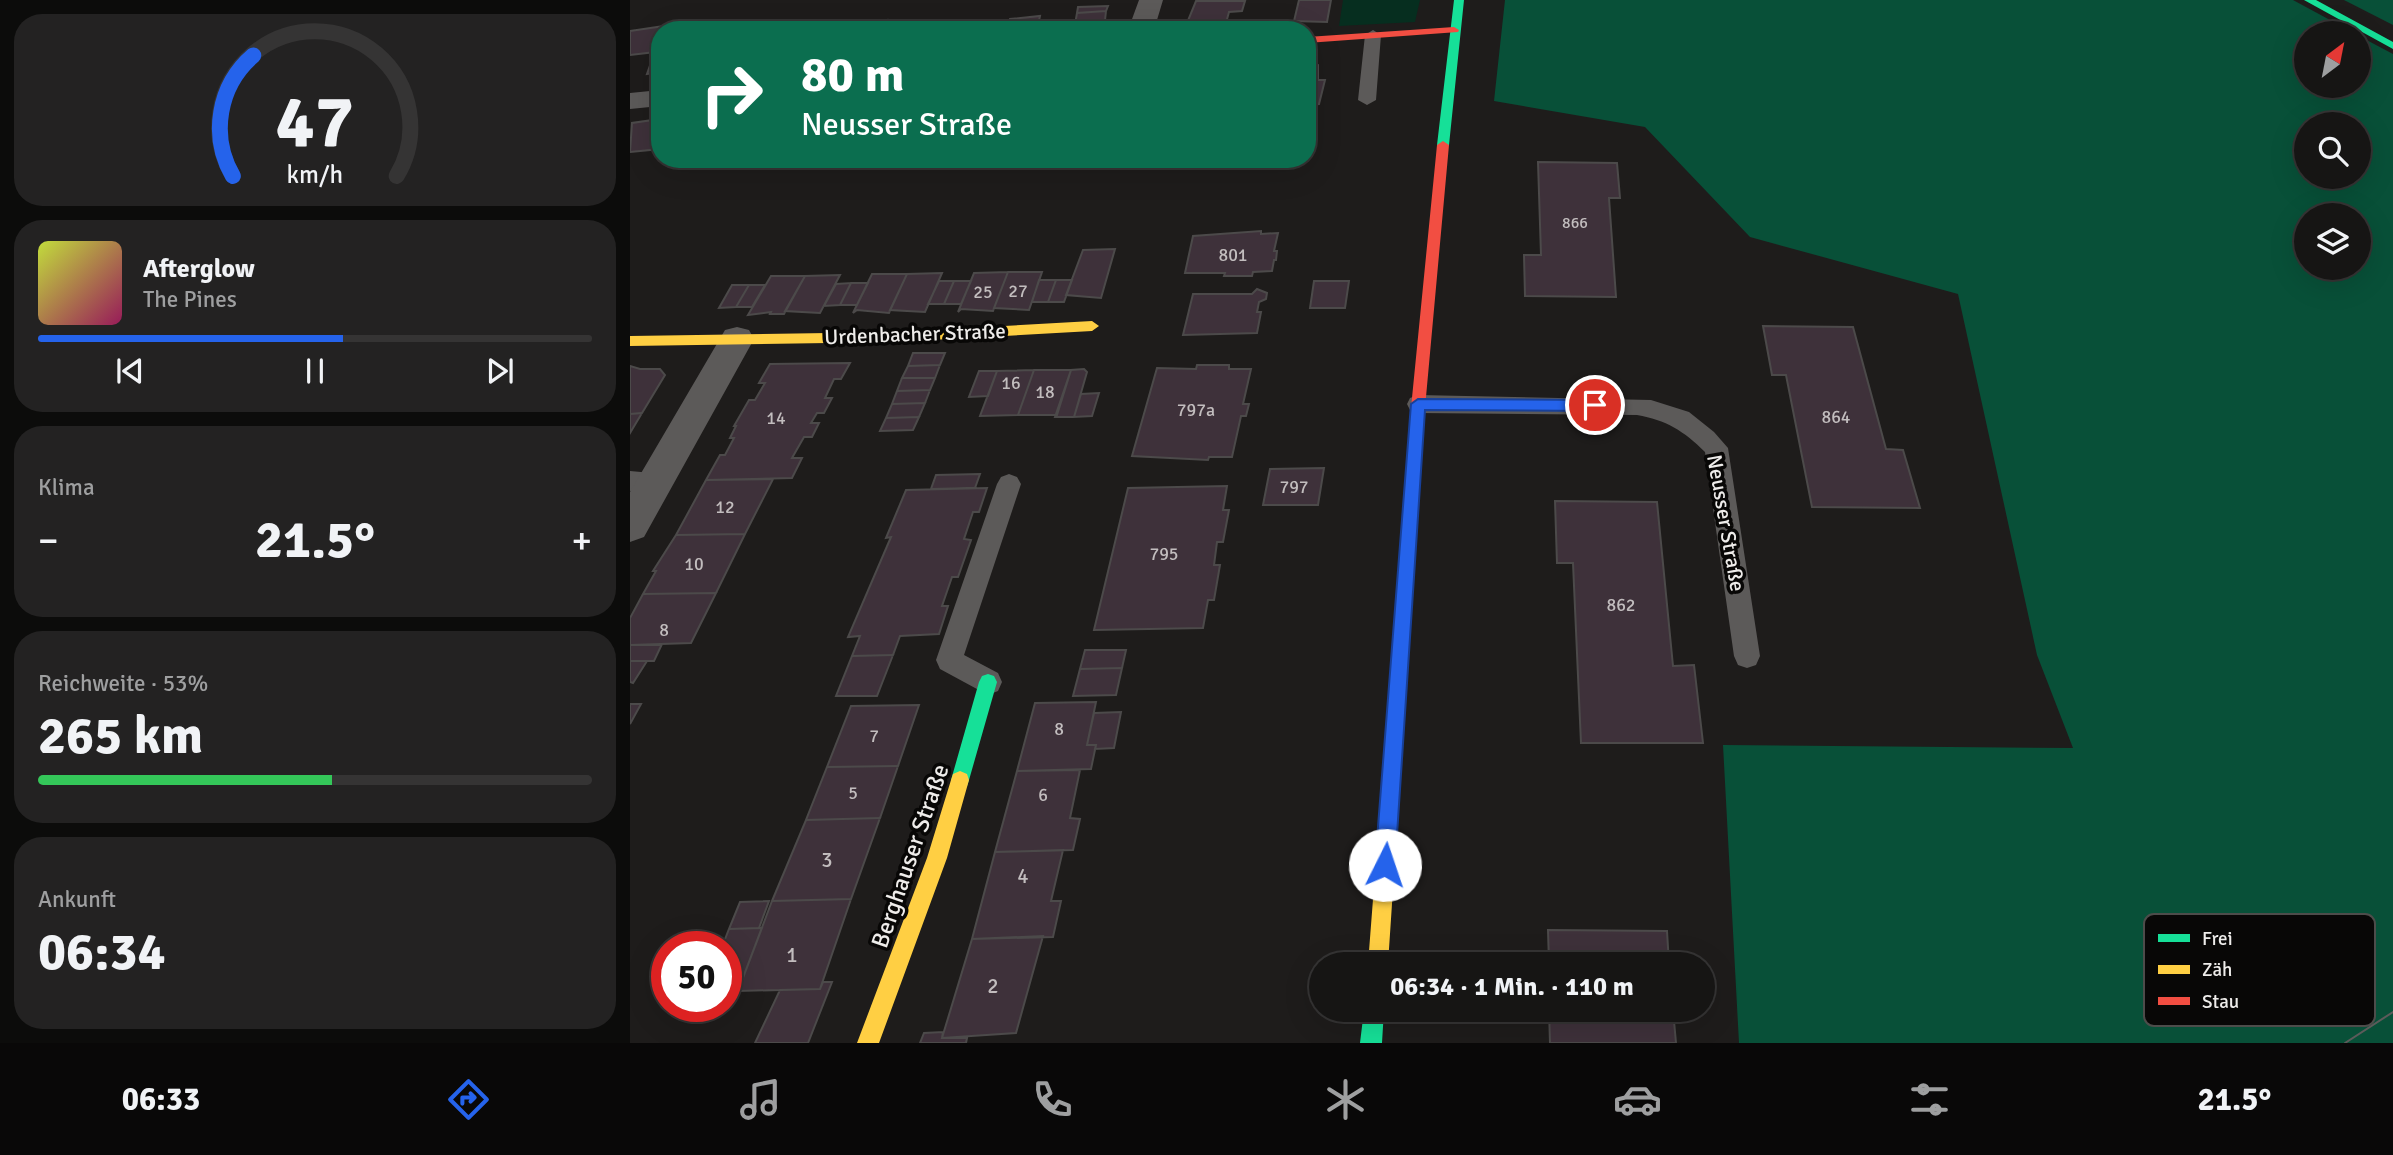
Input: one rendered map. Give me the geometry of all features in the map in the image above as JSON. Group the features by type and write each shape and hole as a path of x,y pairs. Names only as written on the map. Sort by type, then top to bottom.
{"main road":[{"path":"1379,952 1418,404 1459,0"},
{"path":"2309,0 2393,46"},
{"path":"1316,39 1454,30"},
{"name":"Urdenbacher Straße","path":"630,341 895,337 1092,326"},
{"name":"Berghauser Straße","path":"868,1043 937,858 989,681"},
{"path":"1371,1043 1373,1022"}],"street":[{"path":"1145,21 1151,0"},
{"path":"630,102 651,99"},
{"path":"630,526 643,481 737,339"}],"lane":[{"path":"1367,100 1373,35"},
{"name":"Neusser Straße","path":"1418,404 1637,406 1667,410 1692,424 1716,448 1747,656"},
{"path":"989,681 949,660 1009,484"}],"green space":[{"path":"1343,0 1420,0 1415,22 1339,26"},
{"path":"1505,0 2293,0 2332,21 2294,21 2294,98 2371,98 2371,42 2393,54 2393,1043 1739,1043 1723,745 2073,748 2037,655 1958,294 1750,237 1645,127 1494,101"},
{"path":"2344,0 2393,0 2393,25"}],"building":[{"path":"1299,0 1331,0 1327,22 1294,21"},
{"path":"1196,1 1245,1 1242,11 1229,12 1227,21 1188,21"},
{"path":"1108,6 1106,11 1077,13 1078,7"},
{"path":"1106,11 1105,21 1076,21 1077,13"},
{"path":"1040,16 1039,21 1010,19"},
{"path":"651,28 651,52 630,55 630,31"},
{"path":"1316,65 1318,80 1325,80 1319,104 1316,104"},
{"path":"651,120 651,150 630,152 632,123"},
{"path":"1538,162 1617,163 1620,198 1609,198 1616,297 1525,296 1524,255 1541,255"},
{"path":"1261,231 1261,234 1278,233 1274,251 1277,251 1276,260 1272,271 1253,272 1252,276 1185,273 1193,236"},
{"path":"1115,249 1101,298 1066,295 1083,250"},
{"path":"1008,272 993,311 961,309 958,312 974,273"},
{"path":"1008,272 1042,272 1029,310 994,308"},
{"path":"942,273 925,312 890,310 907,274"},
{"path":"872,274 907,274 889,313 857,310 853,313"},
{"path":"840,275 820,313 785,311 805,276"},
{"path":"771,276 805,276 784,314 770,314 771,312 748,315"},
{"path":"1039,280 1056,280 1048,302 1032,302"},
{"path":"1056,280 1072,280 1064,302 1048,302"},
{"path":"939,281 954,281 944,304 928,304"},
{"path":"954,281 971,281 961,304 944,304"},
{"path":"1314,281 1349,281 1345,308 1310,308"},
{"path":"851,283 840,305 824,306 836,284"},
{"path":"851,283 868,283 857,305 840,305"},
{"path":"732,285 749,285 736,307 719,308"},
{"path":"749,285 765,285 752,307 736,307"},
{"path":"1257,289 1267,293 1266,299 1259,302 1257,312 1261,312 1257,333 1183,335 1193,294 1252,294"},
{"path":"1763,326 1853,327 1886,449 1903,450 1920,508 1812,507 1786,375 1772,375"},
{"path":"913,353 945,353 940,365 908,366"},
{"path":"850,363 841,379 834,379 825,398 832,398 824,413 817,413 811,423 819,423 812,437 804,437 792,458 802,458 792,478 706,480 720,455 725,455 734,438 730,438 734,426 749,400 755,400 765,383 759,383 770,364"},
{"path":"940,365 935,378 902,378 908,366"},
{"path":"1197,365 1229,365 1229,369 1251,369 1243,404 1249,404 1246,416 1241,416 1232,457 1209,457 1208,460 1132,456 1157,368 1196,369"},
{"path":"630,366 660,369 665,375 642,413 630,414"},
{"path":"1084,369 1087,372 1074,417 1055,417 1071,370"},
{"path":"1034,370 1018,415 980,416 997,371"},
{"path":"1034,370 1071,370 1057,415 1018,415"},
{"path":"979,371 997,371 988,396 969,397"},
{"path":"902,378 935,378 930,390 897,391"},
{"path":"930,390 925,403 892,404 897,391"},
{"path":"1099,393 1092,416 1074,417 1081,394"},
{"path":"925,403 919,417 886,418 892,404"},
{"path":"642,413 630,433 630,414"},
{"path":"919,417 913,430 880,431 886,418"},
{"path":"1324,468 1318,505 1263,505 1270,469"},
{"path":"980,474 975,488 931,489 936,475"},
{"path":"773,479 745,534 676,535 706,480"},
{"path":"1227,486 1223,510 1229,510 1223,542 1217,542 1214,565 1220,565 1214,600 1208,600 1203,628 1094,630 1128,488"},
{"path":"987,488 979,512 973,512 964,539 971,540 958,577 952,577 942,606 948,606 939,634 900,636 893,655 852,656 860,636 848,637 891,537 886,538 906,490"},
{"path":"1555,501 1657,502 1673,666 1694,665 1703,743 1581,743 1573,563 1557,563"},
{"path":"745,534 716,593 643,594 656,571 653,571 676,535"},
{"path":"716,593 691,643 630,645 630,618 643,594"},
{"path":"662,644 654,661 630,661 630,645"},
{"path":"1085,650 1126,650 1122,668 1080,669"},
{"path":"893,655 877,696 836,696 852,656"},
{"path":"630,661 647,661 633,683 630,682"},
{"path":"1122,668 1116,695 1073,696 1080,669"},
{"path":"1096,702 1087,745 1096,745 1091,769 1017,771 1035,703"},
{"path":"630,704 641,704 630,724"},
{"path":"919,705 898,766 827,767 851,706"},
{"path":"1121,712 1114,748 1095,749 1096,745 1087,745 1094,713"},
{"path":"898,766 880,818 806,820 827,767"},
{"path":"1080,770 1070,818 1080,819 1073,850 995,852 1017,771"},
{"path":"880,818 851,899 772,901 806,820"},
{"path":"1063,850 1051,901 1061,901 1053,937 972,939 995,852"},
{"path":"851,899 820,989 742,991 742,980 772,901"},
{"path":"769,901 759,928 729,929 740,902"},
{"path":"762,928 742,980 742,931 728,931"},
{"path":"1548,930 1667,931 1668,952 1549,952"},
{"path":"1043,936 1016,1033 942,1038 972,939"},
{"path":"823,982 832,982 808,1043 755,1043 780,990 820,989"},
{"path":"1549,1022 1674,1022 1676,1043 1550,1043"},
{"path":"943,1032 942,1038 967,1038 966,1043 920,1043 924,1033"}],"tram line":[{"path":"2375,1024 2393,1012"},
{"path":"2345,1043 2371,1026"}],"traffic: fast":[{"path":"1443,145 1459,0"},
{"path":"2309,0 2393,46"},
{"path":"960,780 988,682"},
{"path":"1371,1043 1373,1022"}],"traffic: slow":[{"path":"630,341 895,337 1092,326"},
{"path":"1379,952 1418,408"},
{"path":"868,1043 937,858 960,780"}],"traffic: jam":[{"path":"1316,39 1454,30"},
{"path":"1418,408 1443,145"}],"route":[{"path":"1385,865 1418,404 1595,405"}]}
